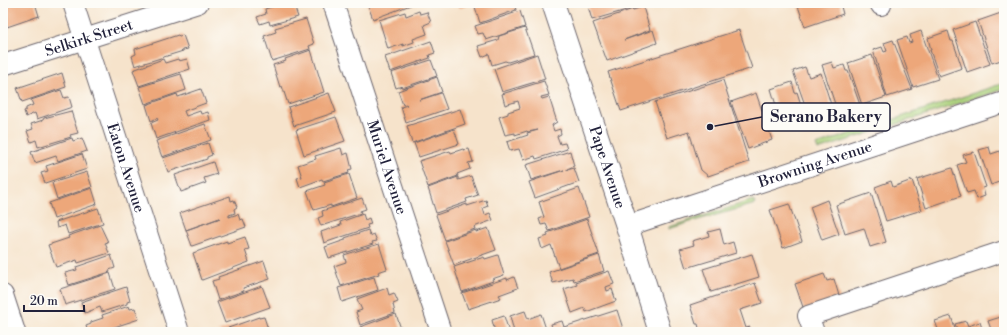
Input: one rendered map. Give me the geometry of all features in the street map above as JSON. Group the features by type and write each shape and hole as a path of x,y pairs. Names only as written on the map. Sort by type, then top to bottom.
{"main road":[{"name":"Pape Avenue","path":"553,3 627,226 660,332"}],"street":[{"name":"Eaton Avenue","path":"73,3 180,332"},
{"name":"Selkirk Street","path":"3,65 198,3"},
{"name":"Muriel Avenue","path":"333,3 441,332"},
{"name":"Browning Avenue","path":"627,226 1004,102"},
{"path":"814,332 808,316 1004,251"},
{"path":"3,296 15,332"}],"green space":[{"path":"1004,83 1004,89 818,150 816,145"},
{"path":"753,200 755,204 669,229 669,227"}],"building":[{"path":"3,3 35,3 39,16 7,27 7,25 3,26"},
{"path":"284,3 293,3 298,17 270,25 269,21 260,24 257,17 266,14 265,9"},
{"path":"367,3 416,3 373,19"},
{"path":"458,3 475,3 460,8"},
{"path":"486,3 514,3 516,10 480,23 475,7"},
{"path":"587,3 631,3 633,8 592,20"},
{"path":"797,3 840,3 843,14 805,27"},
{"path":"643,7 650,30 624,40 653,30 657,43 607,61 593,23"},
{"path":"419,11 420,14 427,12 431,22 424,25 427,34 413,39 414,42 388,49 379,20 405,12 406,16"},
{"path":"520,11 525,27 486,40 483,33 478,34 475,26"},
{"path":"1001,13 1004,23 1004,59 992,63 978,21"},
{"path":"306,19 314,44 309,46 310,49 272,61 264,36 276,32 275,28"},
{"path":"975,22 990,64 967,72 953,30"},
{"path":"525,28 534,54 492,65 489,54 482,57 478,46 498,40 499,36"},
{"path":"739,30 752,68 621,111 608,72"},
{"path":"921,31 938,79 913,87 897,40 907,37 909,43 912,42 910,35"},
{"path":"948,31 962,68 939,76 930,50 928,38"},
{"path":"178,35 183,35 188,49 135,66 132,56 136,54 135,49"},
{"path":"893,40 912,89 887,97 873,50 882,47 884,52 887,51 884,43"},
{"path":"431,41 435,53 429,55 430,58 390,72 385,57"},
{"path":"311,50 324,92 288,104 282,86 280,87 273,65"},
{"path":"537,54 545,79 502,92 494,69"},
{"path":"872,55 886,97 862,105 848,63"},
{"path":"163,59 165,63 178,59 179,61 187,59 190,69 139,86 133,70"},
{"path":"431,60 437,76 402,88 402,86 396,88 391,73"},
{"path":"832,62 834,68 844,65 846,71 848,71 860,105 838,113 822,65"},
{"path":"805,67 809,77 821,73 834,114 811,122 793,71"},
{"path":"62,73 66,87 22,102 17,88"},
{"path":"181,74 186,90 145,104 139,87"},
{"path":"437,77 442,92 419,100 441,93 447,109 406,123 401,107 407,105 403,105 398,91"},
{"path":"723,80 749,162 708,176 701,170 689,131 667,138 655,102"},
{"path":"544,81 549,95 541,97 542,99 549,97 557,122 552,125 554,131 560,129 561,134 557,136 560,144 565,143 567,149 536,159 535,156 523,160 519,149 510,151 507,142 538,130 527,131 515,135 515,133 505,135 499,117 520,108 518,101 505,105 502,94"},
{"path":"792,82 795,93 797,92 807,124 784,131 771,89"},
{"path":"201,89 206,103 184,111 186,116 200,111 201,114 208,112 210,120 156,139 151,123 158,120 157,118 151,121 146,105 177,94 178,97"},
{"path":"61,90 64,98 69,97 72,107 37,119 35,113 26,117 24,111 26,108 33,105 31,100"},
{"path":"329,93 336,112 294,126 288,107"},
{"path":"756,93 772,140 748,149 731,102"},
{"path":"460,109 465,124 412,143 407,126"},
{"path":"71,111 78,133 70,135 71,137 38,147 36,140 31,142 27,131 33,129 31,124 43,120 44,118"},
{"path":"336,117 345,141 304,155 296,130"},
{"path":"205,124 211,140 162,157 156,141"},
{"path":"454,129 459,144 419,157 414,143"},
{"path":"72,138 73,141 82,138 87,151 58,161 56,156 35,163 31,152"},
{"path":"208,143 212,155 207,157 207,159 168,172 163,158"},
{"path":"989,147 991,154 1000,151 1004,161 1004,180 991,185 979,150"},
{"path":"341,148 343,155 348,153 352,169 348,170 349,173 323,181 322,179 300,187 297,178 302,177 298,165 316,159 315,156"},
{"path":"463,149 469,149 473,162 468,163 470,169 457,174 458,176 428,187 419,161 450,151 451,153"},
{"path":"570,151 574,166 567,170 574,168 579,182 535,198 529,182 564,170 531,180 526,165"},
{"path":"974,152 986,187 983,188 985,196 977,199 974,191 967,193 957,165 966,162 963,155"},
{"path":"82,154 87,169 45,183 41,173 48,171 46,166"},
{"path":"213,162 217,174 204,178 206,183 181,192 175,175"},
{"path":"952,168 961,196 926,208 917,179"},
{"path":"87,172 92,187 57,199 52,183"},
{"path":"349,174 357,198 331,207 331,205 314,210 307,191 325,185 324,182"},
{"path":"471,176 478,195 466,199 467,202 436,213 428,188 458,177 458,180"},
{"path":"912,180 922,210 886,221 875,187 891,181 893,187"},
{"path":"92,188 97,204 54,219 49,203"},
{"path":"579,188 589,217 549,231 546,224 541,225 539,219 544,217 539,202"},
{"path":"871,193 886,242 870,247 864,228 845,234 836,205"},
{"path":"230,196 231,201 234,200 237,207 234,209 235,213 229,215 229,217 238,214 240,220 243,219 246,227 192,246 180,213"},
{"path":"362,198 366,209 360,211 361,213 321,226 318,218 323,216 322,211"},
{"path":"486,200 488,206 483,208 485,215 490,213 493,220 474,227 475,229 445,240 436,215 467,204 467,206"},
{"path":"827,200 839,234 822,240 810,207"},
{"path":"789,204 802,241 783,248 770,210"},
{"path":"98,208 103,223 68,234 65,225 57,228 56,222"},
{"path":"363,214 365,220 369,218 371,224 367,225 368,228 324,243 321,232 341,225 340,222"},
{"path":"587,219 599,254 559,268 551,245 542,249 539,239 548,236 547,233"},
{"path":"100,225 108,242 105,243 109,253 78,263 77,260 56,267 48,245 69,238 68,236"},
{"path":"488,228 496,250 454,265 445,241 476,230 476,232"},
{"path":"720,229 724,245 733,242 736,253 686,268 680,249 694,245 692,241 709,236 708,232"},
{"path":"368,230 370,236 374,234 377,241 372,242 373,244 329,258 325,247"},
{"path":"245,237 249,249 245,250 249,262 202,280 193,253 227,241 227,243"},
{"path":"379,244 387,269 378,272 379,274 341,286 334,266 346,262 344,255"},
{"path":"752,254 759,277 711,292 703,269"},
{"path":"111,255 115,268 109,270 110,272 69,285 65,273 77,270 76,267"},
{"path":"498,255 504,275 492,279 493,281 462,292 454,267 484,257 485,259"},
{"path":"599,255 604,271 574,281 573,278 553,283 549,272"},
{"path":"264,261 270,279 243,288 244,291 218,300 212,281 219,279 218,277"},
{"path":"609,271 614,284 606,287 607,291 612,289 616,301 586,312 585,308 572,313 564,289 577,285 576,282"},
{"path":"110,273 115,289 65,305 60,289"},
{"path":"824,274 827,281 834,279 840,299 804,310 795,284"},
{"path":"374,277 378,290 342,302 338,288"},
{"path":"514,277 518,288 499,295 501,298 468,309 462,293"},
{"path":"755,283 762,303 740,310 746,328 750,327 752,332 700,332 690,305"},
{"path":"262,286 270,307 225,323 217,302"},
{"path":"126,287 130,301 127,302 127,304 102,312 100,307 85,313 81,302"},
{"path":"387,288 389,295 394,293 398,302 393,304 395,313 360,325 356,312 362,310 357,299"},
{"path":"129,306 130,309 135,308 139,319 99,332 88,332 86,326 91,324 91,322 103,318 102,315"},
{"path":"617,310 624,332 553,332 551,324 562,321 564,327"},
{"path":"525,311 528,319 541,314 547,332 514,332 510,316"},
{"path":"396,314 402,332 362,332 360,327"},
{"path":"504,316 509,332 495,332 492,320"},
{"path":"951,316 956,332 939,332 935,321"},
{"path":"1004,316 1004,332 992,332 988,321"},
{"path":"259,317 264,317 269,332 217,332"},
{"path":"966,321 968,326 980,322 983,332 958,332 955,324"},
{"path":"127,327 129,332 111,332"}],"place":[{"name":"Serano Bakery","path":"710,127"}]}
